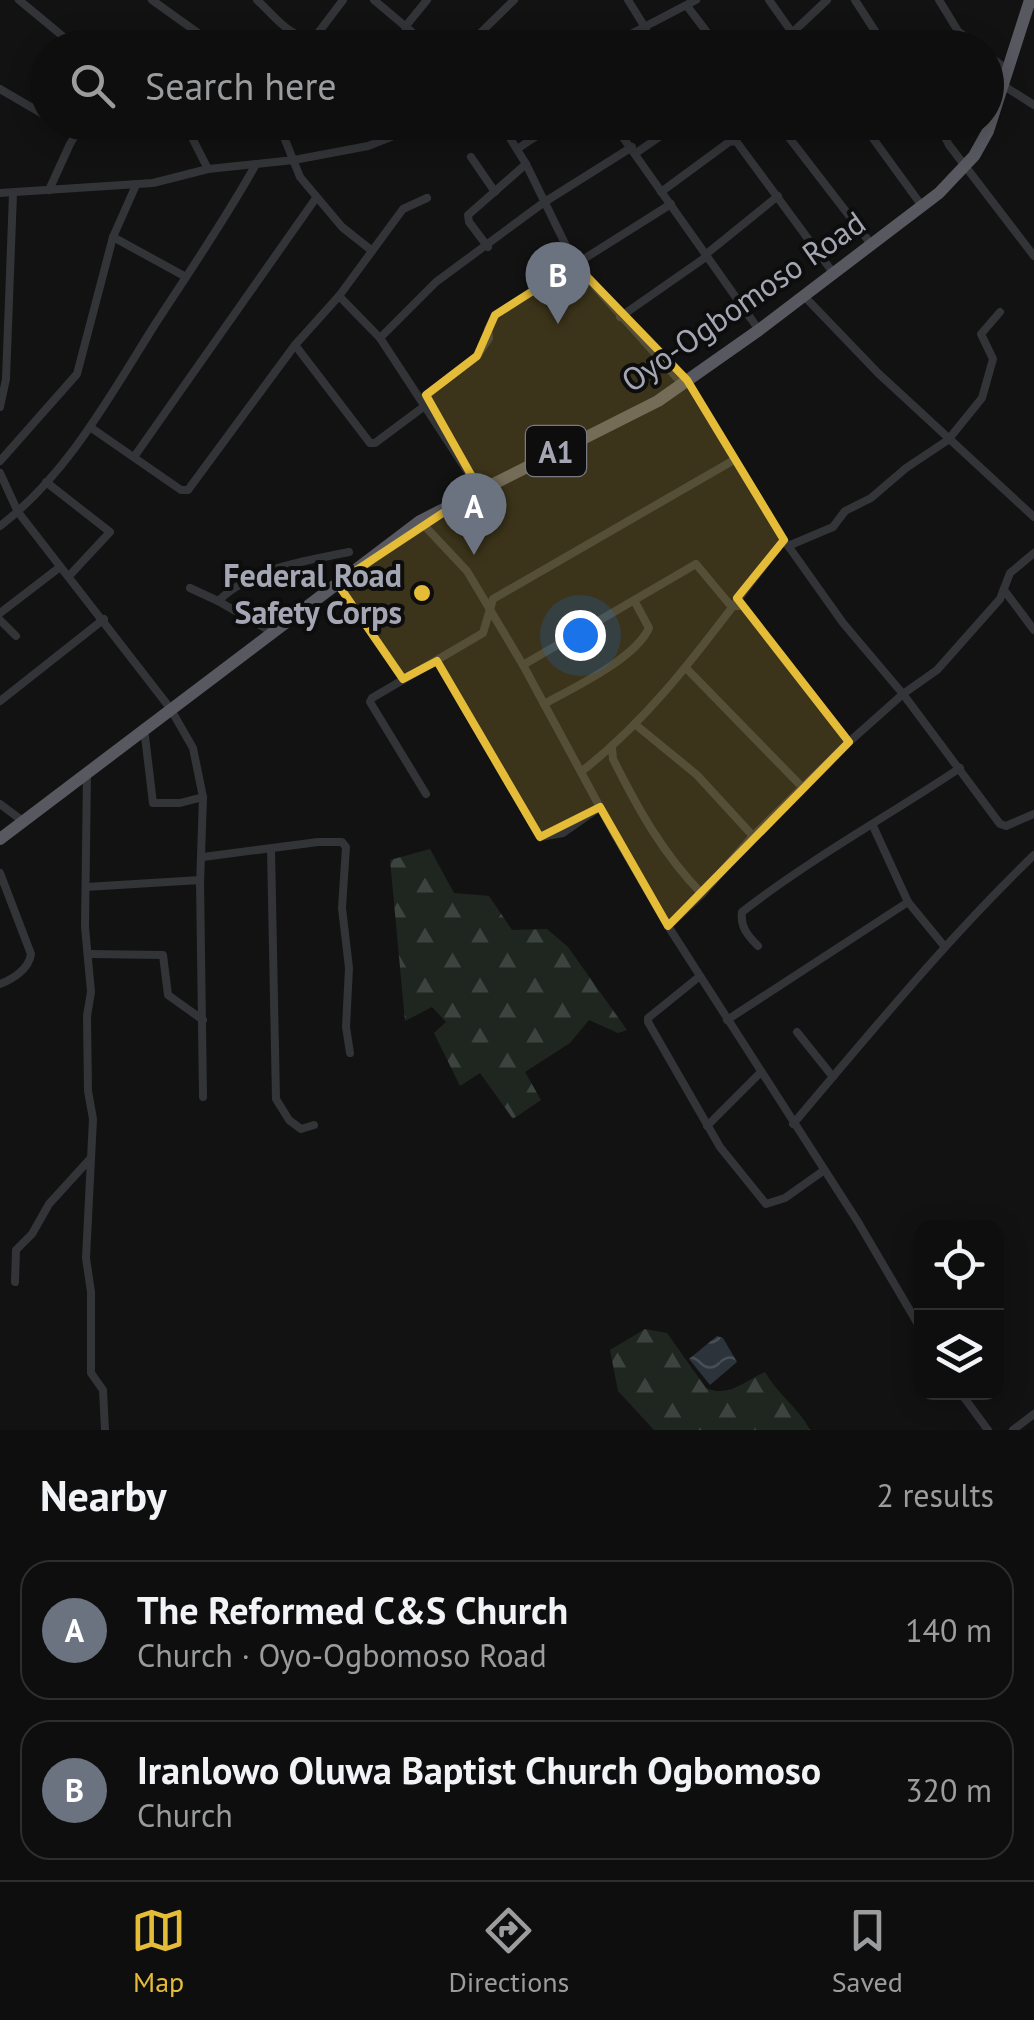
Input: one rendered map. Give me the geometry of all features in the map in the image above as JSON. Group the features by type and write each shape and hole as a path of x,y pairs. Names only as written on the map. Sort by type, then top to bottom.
{"highway":[{"name":"Oyo-Ogbomoso Road","path":"1004,86 1030,0"},
{"name":"Oyo-Ogbomoso Road","path":"0,839 420,521 640,411 760,330 952,182 983,140"}],"street":[{"path":"19,0 56,30"},
{"path":"152,0 194,30"},
{"path":"257,0 290,30"},
{"path":"320,30 343,0"},
{"path":"374,0 409,30"},
{"path":"405,27 427,0"},
{"path":"483,30 514,0"},
{"path":"628,0 646,28"},
{"path":"642,30 696,0"},
{"path":"769,0 790,30"},
{"path":"795,30 827,0"},
{"path":"855,0 873,30"},
{"path":"939,0 958,30"},
{"path":"687,6 705,30"},
{"path":"1004,67 1009,71"},
{"path":"1004,86 1034,105"},
{"path":"0,90 30,107"},
{"path":"49,190 74,140"},
{"path":"193,140 208,169"},
{"path":"286,140 300,176 316,198 342,227 371,250"},
{"path":"0,193 136,185 208,169 294,160 385,140"},
{"path":"511,140 574,264 678,378 687,380 786,543 843,623 904,694 1000,824 1006,826 1034,814"},
{"path":"517,149 531,140"},
{"path":"626,140 760,330"},
{"path":"380,338 429,288 543,203 651,140"},
{"path":"791,140 871,244"},
{"path":"875,140 922,206"},
{"path":"946,140 1034,256"},
{"path":"661,192 729,142 736,141 834,274"},
{"path":"472,157 495,192"},
{"path":"0,526 46,482 90,427 226,218 256,164"},
{"path":"488,246 467,219 526,164"},
{"path":"0,461 77,374 113,237 136,185"},
{"path":"0,407 6,378 13,194"},
{"path":"704,254 778,196"},
{"path":"134,456 316,198"},
{"path":"90,427 181,490 188,490 371,250 404,210 426,198"},
{"path":"426,405 426,395 485,346 488,329 496,316 671,204"},
{"path":"113,237 186,277"},
{"path":"620,317 706,257 704,254"},
{"path":"339,296 380,338 479,489"},
{"path":"804,296 948,440 1034,518"},
{"path":"582,770 636,725 786,543 833,527 845,511 871,498 948,440 982,398 994,359 981,334 1000,312"},
{"path":"295,345 370,443 379,441 426,405"},
{"path":"426,794 370,702 372,698 483,633 493,599 734,460"},
{"path":"0,474 18,512 170,708 192,748 202,798 203,1097"},
{"path":"46,482 110,532 68,576"},
{"path":"420,521 467,571 668,926 858,1222 914,1318"},
{"path":"218,601 256,574 287,563 349,552"},
{"path":"668,926 849,742 937,670 993,608 1010,573 1034,553"},
{"path":"523,665 696,564 731,606"},
{"path":"16,636 0,617 60,567"},
{"path":"337,583 403,680"},
{"path":"190,588 272,632"},
{"path":"1004,590 1034,630"},
{"path":"544,704 610,668 646,636 649,628 635,602"},
{"path":"731,606 743,606 849,742"},
{"path":"0,700 104,619"},
{"path":"437,661 540,838 563,833 600,807"},
{"path":"686,668 803,788"},
{"path":"636,725 697,776 753,836"},
{"path":"144,728 153,803 202,798"},
{"path":"612,748 613,760 648,829 674,866 702,894"},
{"path":"758,946 740,921 742,912 783,880 960,768"},
{"path":"87,772 85,927 90,954 87,1016 92,1119 86,1258 91,1292 91,1372 103,1390 106,1430"},
{"path":"0,804 24,822"},
{"path":"873,826 908,902 945,946"},
{"path":"203,857 318,842 342,842 346,847 342,908 350,968 346,1027 350,1053"},
{"path":"271,849 276,1099 289,1120 301,1129 314,1125"},
{"path":"793,1124 864,1036 1034,855"},
{"path":"0,873 30,962 0,984"},
{"path":"86,886 200,880 200,885"},
{"path":"727,1020 908,902"},
{"path":"90,954 163,955 168,995 204,1020"},
{"path":"700,976 648,1022 707,1126 766,1204 785,1198 823,1171"},
{"path":"797,1032 833,1076"},
{"path":"707,1126 761,1072"},
{"path":"16,1282 16,1250 32,1234 48,1204 90,1159"},
{"path":"966,1400 988,1430"},
{"path":"1012,1430 1034,1414"}],"highlighted area":[{"path":"575,264 687,380 784,540 737,598 849,742 668,926 600,807 540,837 437,661 403,679 337,583 479,489 426,395 477,356 495,315"}],"green space":[{"path":"430,849 454,893 489,896 512,930 547,929 568,947 627,1030 618,1033 589,1020 570,1043 525,1072 541,1100 513,1119 480,1073 460,1086 434,1033 446,1022 432,1007 405,1021 390,860"},
{"path":"645,1329 667,1333 706,1388 714,1391 729,1390 765,1372 810,1430 654,1430 618,1391 610,1350"}],"water":[{"path":"717,1336 723,1338 737,1362 710,1385 689,1359"}],"place":[{"name":"Iranlowo Oluwa Baptist Church Ogbomoso","path":"558,324"},
{"name":"The Reformed C&S Church","path":"474,555"},
{"name":"Federal Road Safety Corps","path":"422,593"}]}
